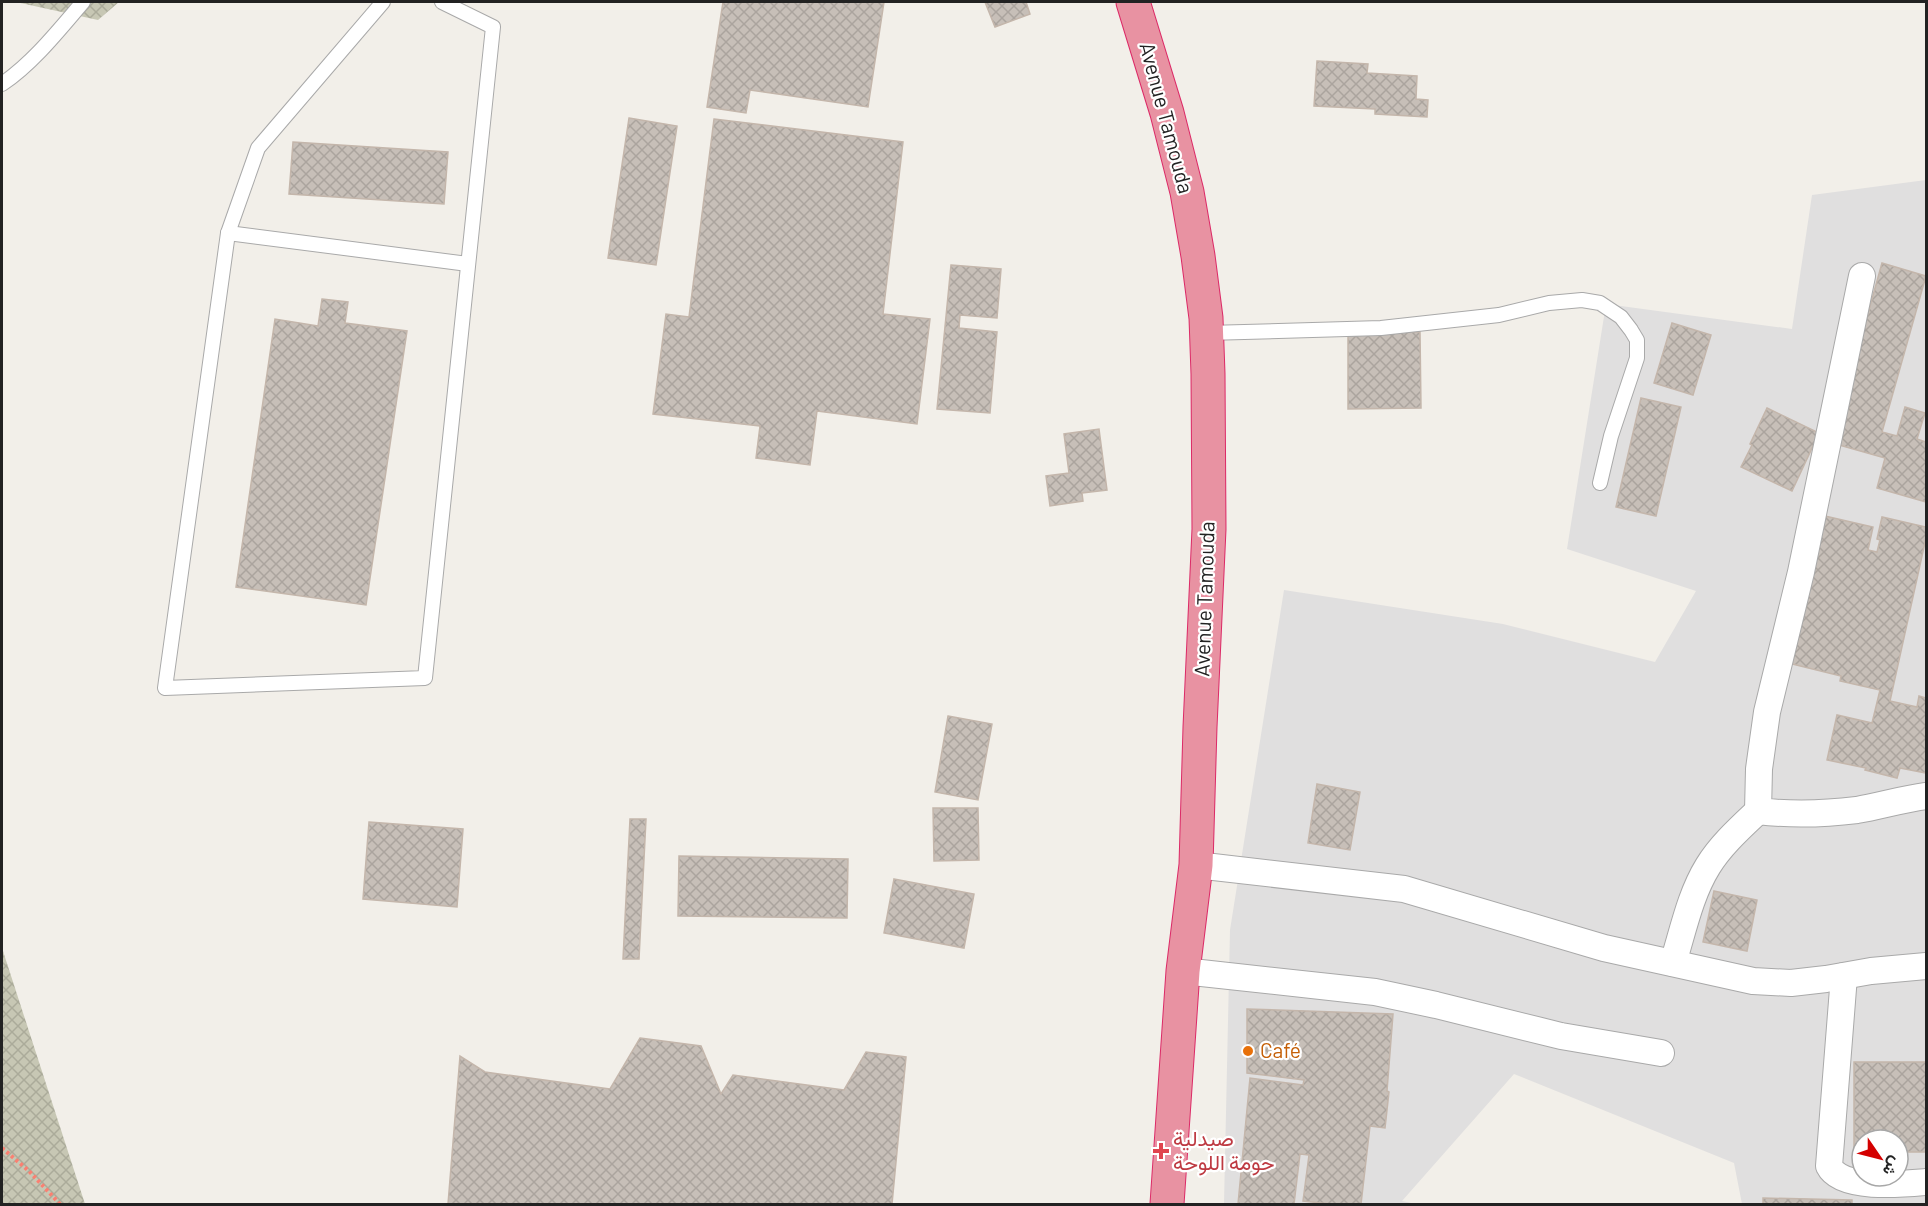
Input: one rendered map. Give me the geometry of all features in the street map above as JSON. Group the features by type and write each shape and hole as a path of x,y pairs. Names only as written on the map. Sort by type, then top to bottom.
{"highway":[{"name":"Avenue Tamouda","path":"1133,2 1167,112 1187,192 1198,256 1208,374 1209,529 1196,865 1183,970 1167,1204"}],"street":[{"path":"1673,963 1694,895 1708,866 1730,837 1758,811 1759,769 1767,712 1801,572 1862,276"},
{"path":"1758,811 1781,814 1816,814 1858,809 1926,796"},
{"path":"1196,865 1404,889 1604,948 1753,981 1791,983 1871,971 1926,966"},
{"path":"1183,970 1376,992 1561,1036 1660,1053"},
{"path":"1844,976 1829,1166 1832,1173 1857,1181 1893,1185 1926,1182"}],"lane":[{"path":"2,84 15,75 83,2"},
{"path":"383,2 258,148 228,233 165,688 425,678 492,27 442,2"},
{"path":"228,233 468,264"},
{"path":"1206,333 1381,328 1499,315 1550,303 1582,300 1600,303 1621,317 1637,340 1637,358 1611,436 1600,483"}],"path":[{"path":"2,1148 29,1171 60,1204"}],"shaded area":[{"path":"16,2 119,2 98,20"},
{"path":"1926,180 1926,1204 1742,1204 1734,1163 1514,1074 1402,1201 1416,1204 1224,1204 1230,930 1284,590 1503,624 1655,662 1696,591 1567,549 1606,304 1792,329 1812,195"},
{"path":"2,948 85,1204 2,1204"}],"building":[{"path":"723,2 884,2 868,107 750,90 746,113 707,107"},
{"path":"985,2 1026,2 1030,14 995,27"},
{"path":"1317,61 1368,64 1367,73 1417,76 1416,99 1428,100 1427,117 1375,114 1375,109 1314,106"},
{"path":"629,118 677,126 656,265 608,258"},
{"path":"714,119 903,142 883,314 930,319 917,424 817,411 810,465 756,458 760,426 653,414 666,314 689,317"},
{"path":"293,142 448,152 444,204 289,194"},
{"path":"1882,263 1926,276 1882,432 1897,436 1905,407 1925,413 1917,439 1926,442 1926,502 1877,488 1885,458 1832,443"},
{"path":"951,265 1001,269 997,318 960,315 959,328 997,332 990,413 937,409"},
{"path":"322,299 348,302 345,323 407,331 366,605 236,587 275,319 318,326"},
{"path":"1672,323 1711,335 1693,395 1654,383"},
{"path":"1348,332 1420,332 1421,408 1348,409"},
{"path":"1641,398 1681,407 1656,516 1616,507"},
{"path":"1767,408 1819,433 1792,491 1741,467"},
{"path":"1099,429 1107,490 1082,493 1083,501 1050,506 1046,476 1069,473 1064,434"},
{"path":"1825,516 1873,527 1868,550 1877,552 1880,540 1877,539 1882,517 1926,527 1926,538 1890,701 1917,707 1919,696 1926,698 1926,773 1900,768 1897,778 1865,770 1866,768 1827,760 1837,715 1872,723 1880,690 1840,681 1841,676 1792,664"},
{"path":"948,716 992,724 978,800 935,792"},
{"path":"1317,784 1360,792 1350,850 1308,843"},
{"path":"933,808 978,808 979,860 934,861"},
{"path":"630,819 646,819 639,959 623,959"},
{"path":"369,822 463,829 457,907 363,899"},
{"path":"679,856 848,859 847,918 678,916"},
{"path":"894,879 974,894 964,948 884,933"},
{"path":"1714,891 1757,900 1747,951 1703,942"},
{"path":"1247,1009 1393,1014 1385,1128 1370,1126 1361,1204 1303,1201 1309,1155 1300,1154 1294,1204 1238,1204 1250,1078 1303,1085 1304,1080 1247,1073"},
{"path":"640,1038 701,1046 721,1094 733,1075 844,1090 866,1052 906,1057 892,1204 448,1204 460,1056 485,1072 610,1089"},
{"path":"1854,1062 1926,1062 1926,1152 1910,1152 1910,1128 1854,1128"},
{"path":"1763,1198 1852,1200 1852,1204 1763,1204"}],"place":[{"name":"Café","path":"1248,1051"},
{"name":"صيدلية حومة اللوحة","path":"1161,1151"}]}
